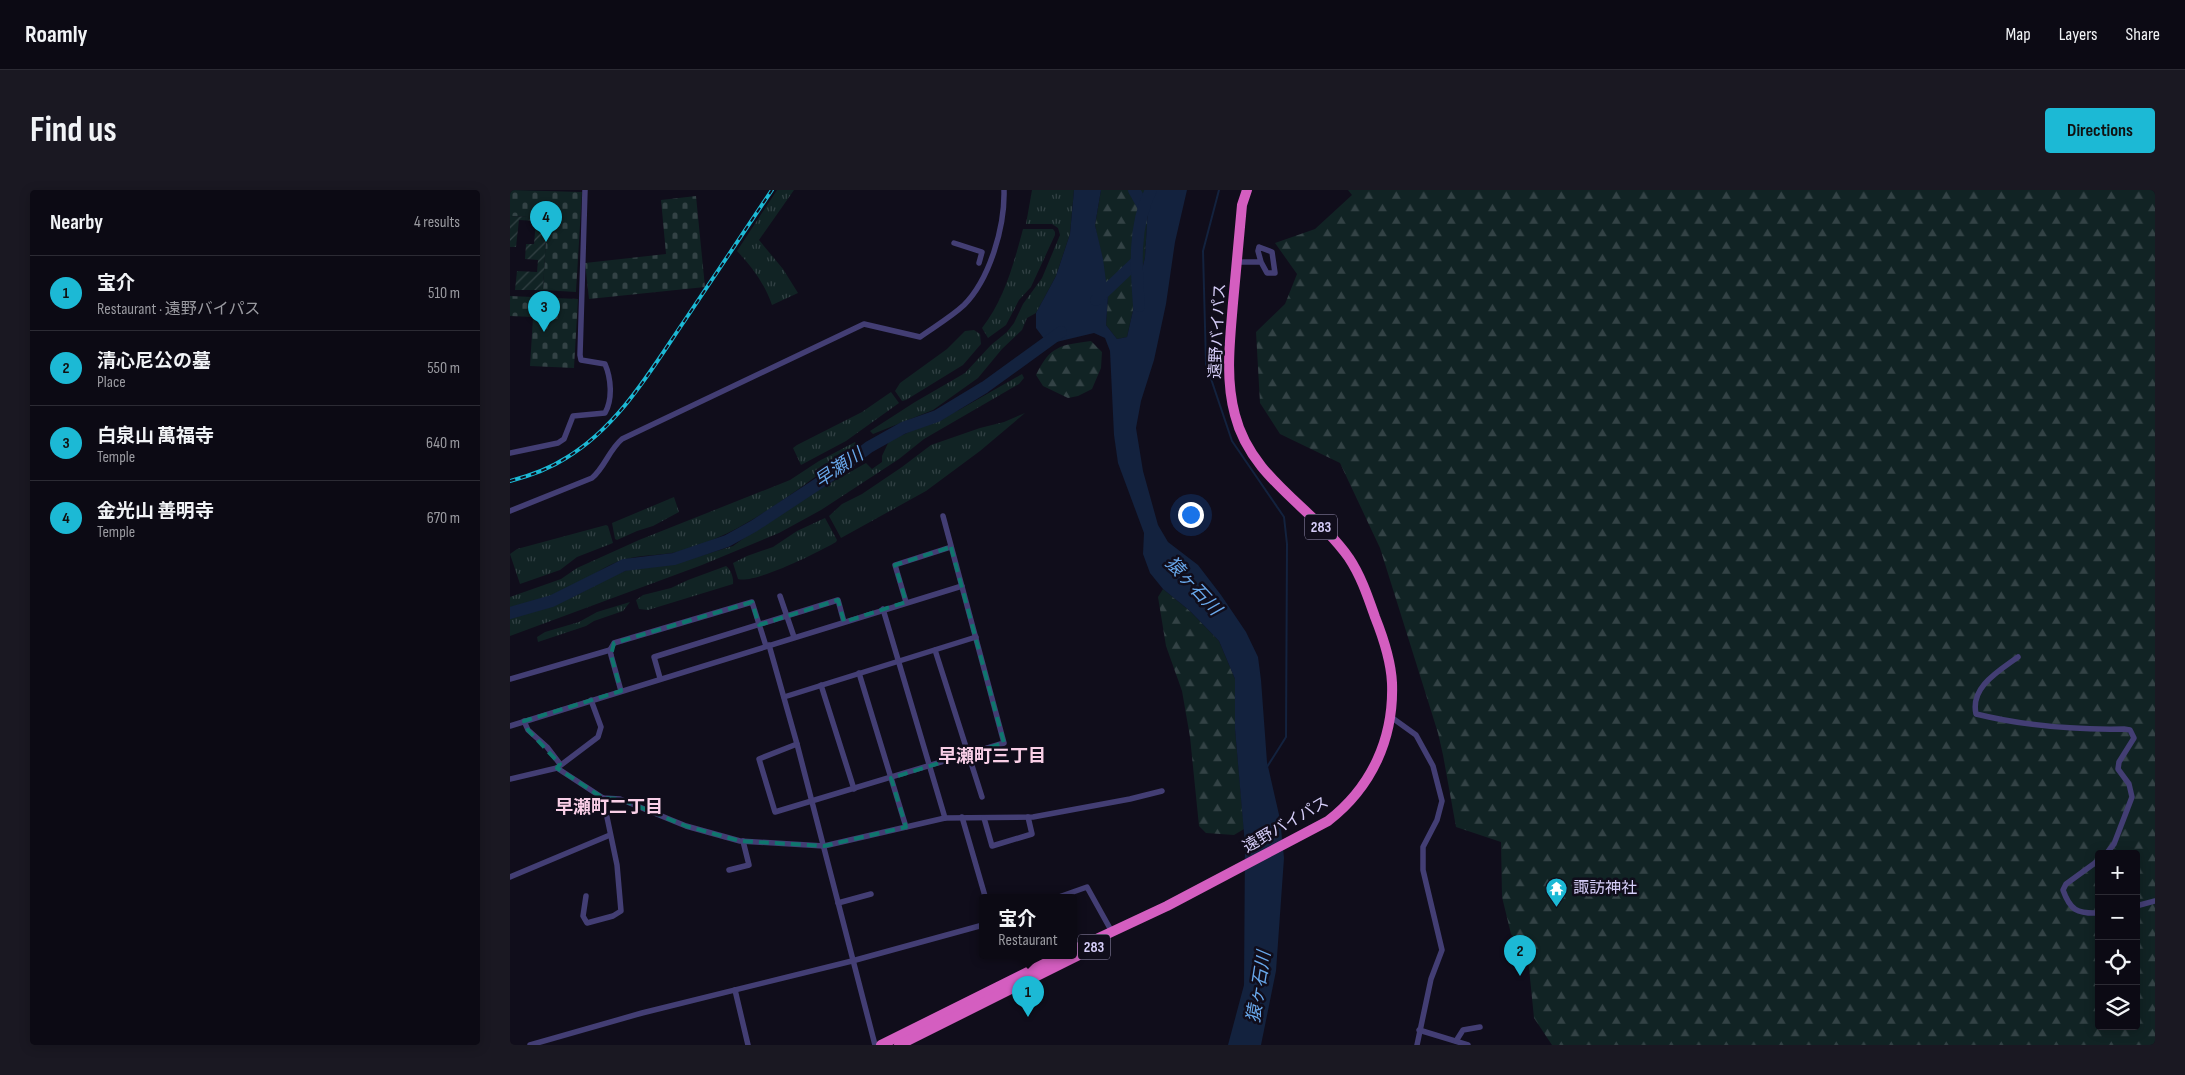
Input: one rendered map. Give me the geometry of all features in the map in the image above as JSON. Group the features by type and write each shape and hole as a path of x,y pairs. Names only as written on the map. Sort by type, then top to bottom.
{"highway":[{"name":"遠野バイパス","path":"1077,948 1167,906 1328,821 1348,806 1372,773 1381,752 1391,717 1392,681 1383,640 1366,591 1350,559 1335,541 1258,465 1242,435 1235,416 1230,381 1229,348 1242,205 1247,190"},
{"name":"遠野バイパス","path":"1077,956 1157,914 1167,906"},
{"name":"283","path":"881,1045 1054,959"},
{"name":"遠野バイパス","path":"899,1045 1071,959"}],"street":[{"path":"510,453 558,443 564,439 573,416 605,413 610,406 610,375 605,364 581,360 580,355 585,190"},
{"path":"510,511 592,478 601,471 615,445 622,439 864,324 920,337 964,305 977,289 986,273 1000,228 1004,211 1004,190"},
{"path":"954,243 982,252 979,263"},
{"path":"1237,262 1261,262"},
{"path":"797,744 759,759 775,812 1004,743 943,516"},
{"path":"906,602 895,565 952,547"},
{"path":"510,726 962,586"},
{"path":"780,596 794,637"},
{"path":"660,678 654,657 759,624 838,600 844,622"},
{"path":"510,680 610,650 614,643 752,602 784,697 875,1045"},
{"path":"883,609 945,818"},
{"path":"784,697 976,637"},
{"path":"610,650 621,691"},
{"path":"934,650 982,797"},
{"path":"2018,657 1994,674 1979,692 1974,706 1976,714 2027,724 2067,729 2124,729 2130,730 2134,738 2119,762 2118,769 2128,784 2132,797 2123,816 2114,844 2109,850"},
{"path":"859,673 906,827"},
{"path":"821,685 854,789"},
{"path":"510,779 558,766 598,736 601,727 591,700"},
{"path":"1391,717 1416,735 1433,766 1442,801 1437,820 1423,847 1423,870 1442,950 1431,980 1417,1045"},
{"path":"524,721 528,730 547,747 558,766 603,798 620,799 686,826 743,841 824,846 945,818 1028,817 1130,799 1162,791"},
{"path":"586,896 583,916 586,923 613,916 621,911 617,865 603,798"},
{"path":"962,817 984,894"},
{"path":"984,818 992,846 1032,834 1028,817"},
{"path":"510,877 610,835"},
{"path":"729,870 748,865 743,841"},
{"path":"2095,863 2066,884 2062,890 2070,906 2078,911 2095,913"},
{"path":"1067,894 1087,887 1112,932"},
{"path":"838,903 871,894"},
{"path":"2140,905 2155,901"},
{"path":"530,1045 642,1013 852,961 979,926"},
{"path":"736,990 748,1045"},
{"path":"1456,1041 1463,1030 1480,1027"},
{"path":"1419,1030 1468,1045"}],"highlighted area":[{"path":"951,547 1004,743 891,778 906,827 824,846 740,841 686,826 620,799 603,798 557,768 560,764 528,730 524,721 621,691 611,655 614,643 752,602 759,625 838,600 844,622 906,602 895,565"}],"green space":[{"path":"510,190 582,192 576,292 543,290 547,218 510,216"},
{"path":"777,190 794,190 759,240 783,269 798,293 772,305 758,276 737,251"},
{"path":"1032,190 1074,190 1070,234 1056,276 1036,313 1027,318 1022,330 1002,349 978,378 933,410 873,434 870,431 965,373 1014,323 1023,304 1042,278 1060,235 1058,228 1052,224 1026,224"},
{"path":"1101,190 1149,190 1145,257 1127,337 1117,339 1106,325 1108,296 1095,225"},
{"path":"1348,190 2155,190 2155,1045 1552,1045 1534,1018 1528,958 1511,934 1502,897 1501,842 1456,827 1438,733 1380,548 1340,463 1280,434 1260,403 1256,332 1285,304 1297,274 1275,243 1315,229 1352,195"},
{"path":"696,196 705,287 589,299 585,263 666,254 661,200"},
{"path":"510,216 547,218 543,290 515,290 517,271 537,272 538,260 525,259 526,244 534,244 536,221 519,220 516,247 510,247"},
{"path":"1023,229 1053,229 1055,235 1031,287 1019,300 1006,325 988,338 982,328 1002,293 1012,268"},
{"path":"510,296 578,299 574,368 530,366 533,317 510,316"},
{"path":"974,330 980,334 981,344 963,365 902,401 895,391 900,383 947,349 965,331"},
{"path":"1091,341 1102,352 1101,368 1092,389 1078,396 1068,398 1043,386 1036,375 1041,365 1051,353 1064,346"},
{"path":"1022,374 1024,378 1019,384 924,439 899,459 821,510 779,533 702,565 510,636 510,618 577,595 607,578 633,568 674,564 733,546 786,508 866,463 872,469 882,462 882,456 889,441 959,410"},
{"path":"891,392 899,403 846,441 801,465 793,448 862,412"},
{"path":"1025,413 980,451 926,491 841,538 829,516 842,504 862,494 931,445 1004,422"},
{"path":"855,442 857,445 849,452 811,480 752,520 732,531 688,549 625,559 603,568 558,595 510,607 510,597 561,579 577,568 639,540 790,480 819,461"},
{"path":"674,497 679,512 653,526 617,540 615,539 612,523"},
{"path":"825,518 837,540 836,542 772,572 758,577 738,579 733,563 773,547 797,531"},
{"path":"608,526 613,543 577,557 560,570 520,584 510,554 517,549"},
{"path":"726,566 732,574 733,584 648,610 639,609 636,600 643,595 671,588"},
{"path":"1163,589 1190,611 1219,641 1235,679 1235,729 1244,829 1234,835 1206,833 1199,826 1190,737 1182,691 1166,646 1158,597"},
{"path":"630,602 623,611 538,642 537,637 545,632 579,622 597,612"}],"water":[{"path":"1074,190 1101,190 1095,225 1103,259 1108,296 1106,325 1117,339 1127,337 1145,257 1149,190 1187,190 1175,242 1166,304 1154,360 1141,401 1136,428 1143,471 1158,525 1168,542 1198,565 1221,595 1246,632 1258,657 1267,762 1280,819 1284,858 1276,971 1261,1045 1228,1045 1244,985 1245,845 1235,729 1235,679 1219,641 1190,611 1163,589 1150,573 1143,554 1144,533 1118,463 1114,435 1110,351 1105,338 1094,333 1048,344 1036,328 1036,313 1056,276 1070,234"}],"waterway":[{"path":"1134,190 1143,206"},
{"name":"猿ヶ石川","path":"1139,306 1137,247 1141,218 1151,190"},
{"path":"1219,190 1203,251 1206,364 1232,441 1284,517 1287,544 1286,737 1267,767"},
{"name":"早瀬川","path":"1096,300 1136,262"},
{"name":"早瀬川","path":"510,613 552,601 624,565 674,559 727,541 754,526 839,470 869,447 903,428 937,416 985,387 1061,332"}],"railway":[{"path":"510,481 539,472 566,458 585,445 618,413 633,396 660,358 772,190"}],"place":[{"name":"金光山 善明寺","path":"546,242"},
{"name":"白泉山 萬福寺","path":"544,332"},
{"name":"諏訪神社","path":"1557,907"},
{"name":"清心尼公の墓","path":"1520,976"},
{"name":"宝介","path":"1028,1017"}],"district":[{"name":"早瀬町三丁目","path":"992,756"},
{"name":"早瀬町二丁目","path":"609,807"}]}
